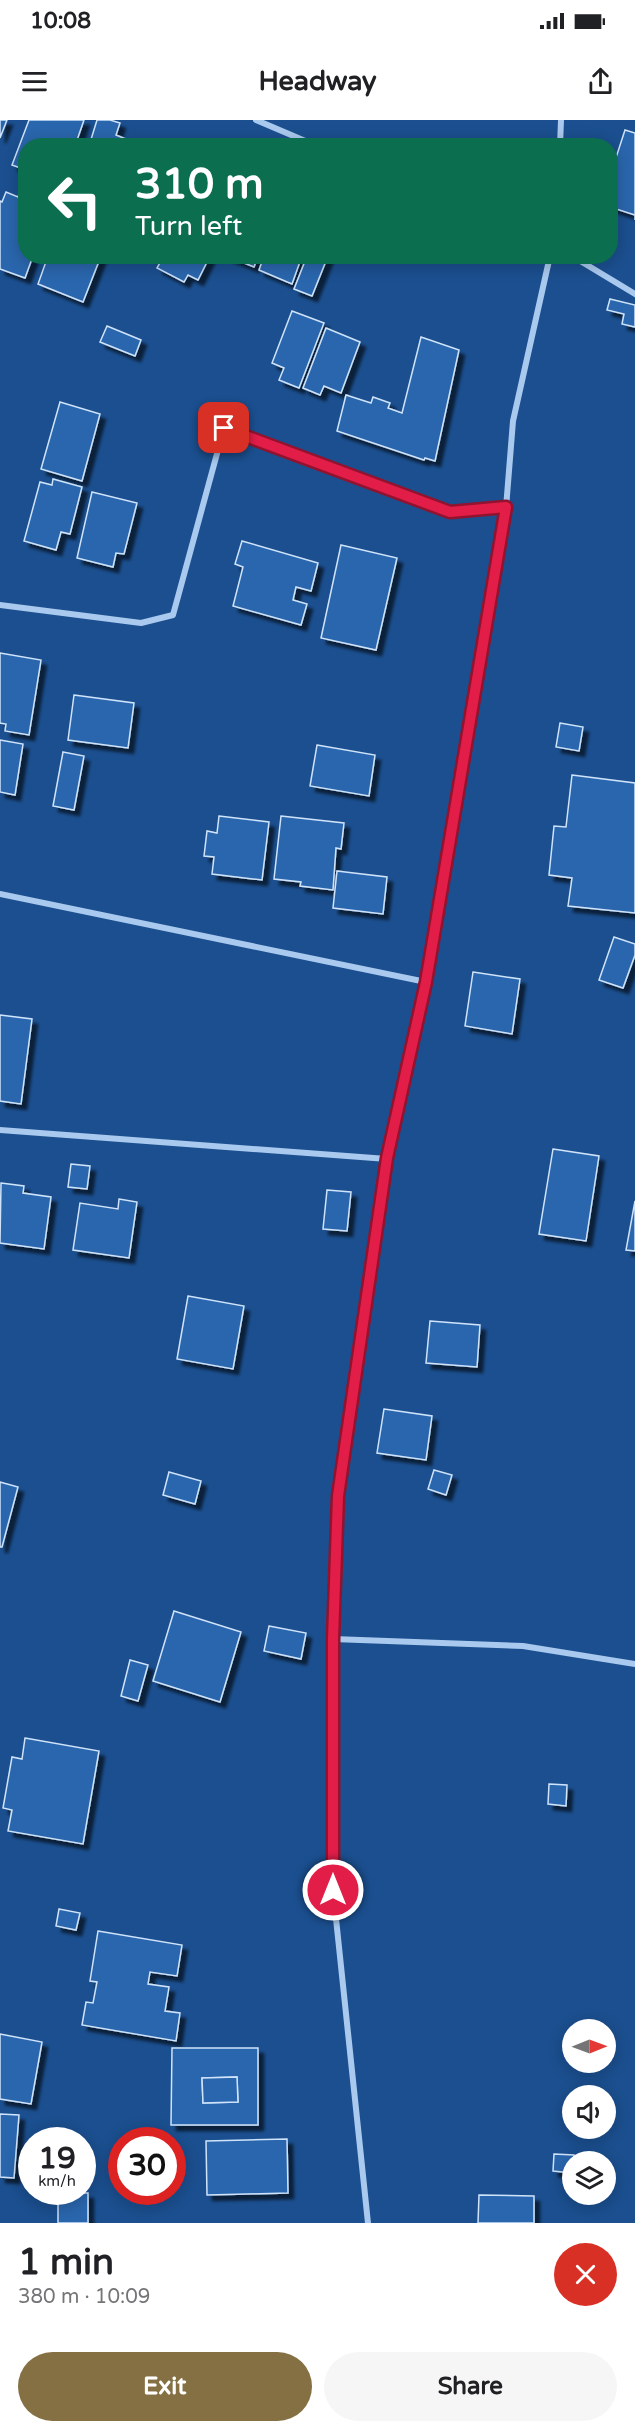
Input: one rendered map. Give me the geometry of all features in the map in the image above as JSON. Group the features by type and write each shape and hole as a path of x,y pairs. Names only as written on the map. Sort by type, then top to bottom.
{"street":[{"path":"256,120 298,138"},
{"path":"560,138 561,120"},
{"path":"368,2223 333,1890 333,1639 338,1496 387,1158 426,982 506,507 513,421 548,264"},
{"path":"585,264 635,294"},
{"path":"0,605 141,623 173,615 224,428 450,512 506,507"},
{"path":"0,894 426,982"},
{"path":"0,1130 387,1158"},
{"path":"333,1639 523,1646 635,1664"}],"building":[{"path":"0,120 7,120 0,138"},
{"path":"29,120 84,120 78,138 22,138"},
{"path":"97,120 120,123 116,135 123,138 91,138"},
{"path":"625,130 635,133 635,215 618,210 618,151"},
{"path":"18,149 18,167 12,165"},
{"path":"6,192 18,197 18,264 30,264 25,278 0,269 0,201 2,202"},
{"path":"45,264 98,264 83,302 38,284"},
{"path":"159,264 206,264 198,280 188,275 184,282 157,268"},
{"path":"261,264 299,264 292,284 259,270"},
{"path":"304,264 325,264 312,296 294,289"},
{"path":"610,299 635,305 635,327 622,324 624,314 607,310"},
{"path":"292,311 324,323 299,388 279,380 284,368 272,363"},
{"path":"107,326 141,340 135,356 100,342"},
{"path":"326,328 360,342 341,393 324,386 320,395 303,388"},
{"path":"421,337 459,350 435,461 425,458 424,460 337,431 346,395 371,403 373,397 390,403 388,408 402,413"},
{"path":"60,402 100,414 82,481 41,469"},
{"path":"53,479 82,487 70,534 61,532 56,550 24,541 40,482 52,485"},
{"path":"92,492 137,503 124,554 116,553 113,567 77,558"},
{"path":"242,541 318,563 311,591 296,587 293,600 307,604 301,625 233,606 243,567 235,564"},
{"path":"341,545 397,558 376,650 321,638"},
{"path":"0,653 41,660 29,735 5,731 6,724 0,723"},
{"path":"74,695 134,703 128,748 68,740"},
{"path":"560,723 583,727 579,751 556,747"},
{"path":"0,740 23,744 15,795 0,792"},
{"path":"317,745 375,755 369,796 310,786"},
{"path":"63,752 84,756 74,810 53,806"},
{"path":"572,775 635,783 635,913 568,906 572,878 549,875 554,826 566,827"},
{"path":"219,816 269,822 262,880 212,874 214,857 204,856 207,831 217,833"},
{"path":"281,816 344,823 341,849 336,848 333,890 300,886 301,882 274,879"},
{"path":"337,871 387,877 383,914 333,908"},
{"path":"614,937 635,944 635,955 623,988 599,980"},
{"path":"473,972 520,979 512,1034 465,1026"},
{"path":"0,1015 32,1019 21,1104 0,1101"},
{"path":"553,1149 599,1156 586,1241 539,1234"},
{"path":"71,1164 90,1166 87,1189 68,1187"},
{"path":"1,1183 24,1186 23,1193 51,1197 44,1249 0,1243"},
{"path":"327,1190 351,1192 347,1231 323,1229"},
{"path":"119,1199 137,1202 129,1258 73,1250 80,1203 118,1209"},
{"path":"635,1201 635,1251 626,1250"},
{"path":"188,1296 244,1306 233,1369 177,1359"},
{"path":"430,1321 480,1325 477,1367 426,1363"},
{"path":"384,1409 432,1416 426,1460 377,1453"},
{"path":"434,1470 452,1475 446,1495 428,1489"},
{"path":"169,1472 201,1481 195,1504 163,1495"},
{"path":"0,1482 18,1487 2,1547 0,1547"},
{"path":"174,1611 241,1632 220,1702 153,1681"},
{"path":"269,1626 306,1633 301,1659 264,1651"},
{"path":"130,1660 148,1665 138,1701 121,1696"},
{"path":"25,1738 99,1751 83,1844 8,1831 12,1810 3,1808 12,1757 22,1759"},
{"path":"549,1784 567,1785 566,1806 548,1804"},
{"path":"59,1909 80,1913 76,1930 56,1926"},
{"path":"98,1931 182,1945 177,1976 150,1972 148,1984 169,1987 165,2011 180,2013 176,2041 82,2025 86,2002 93,2003 97,1982 90,1981"},
{"path":"0,2034 42,2042 31,2104 0,2099"},
{"path":"172,2048 258,2048 258,2125 171,2125","holes":["237,2077 238,2102 203,2103 202,2078"]},
{"path":"237,2077 238,2102 203,2103 202,2078"},
{"path":"0,2114 19,2115 14,2178 0,2177"},
{"path":"287,2139 288,2193 207,2195 206,2141"},
{"path":"554,2154 562,2154 562,2172 553,2171"},
{"path":"479,2195 534,2196 534,2223 478,2223"},
{"path":"58,2205 88,2205 88,2223 58,2223"}],"route":[{"path":"224,428 450,512 506,507 426,982 387,1158 338,1496 333,1639 333,1890"}]}
